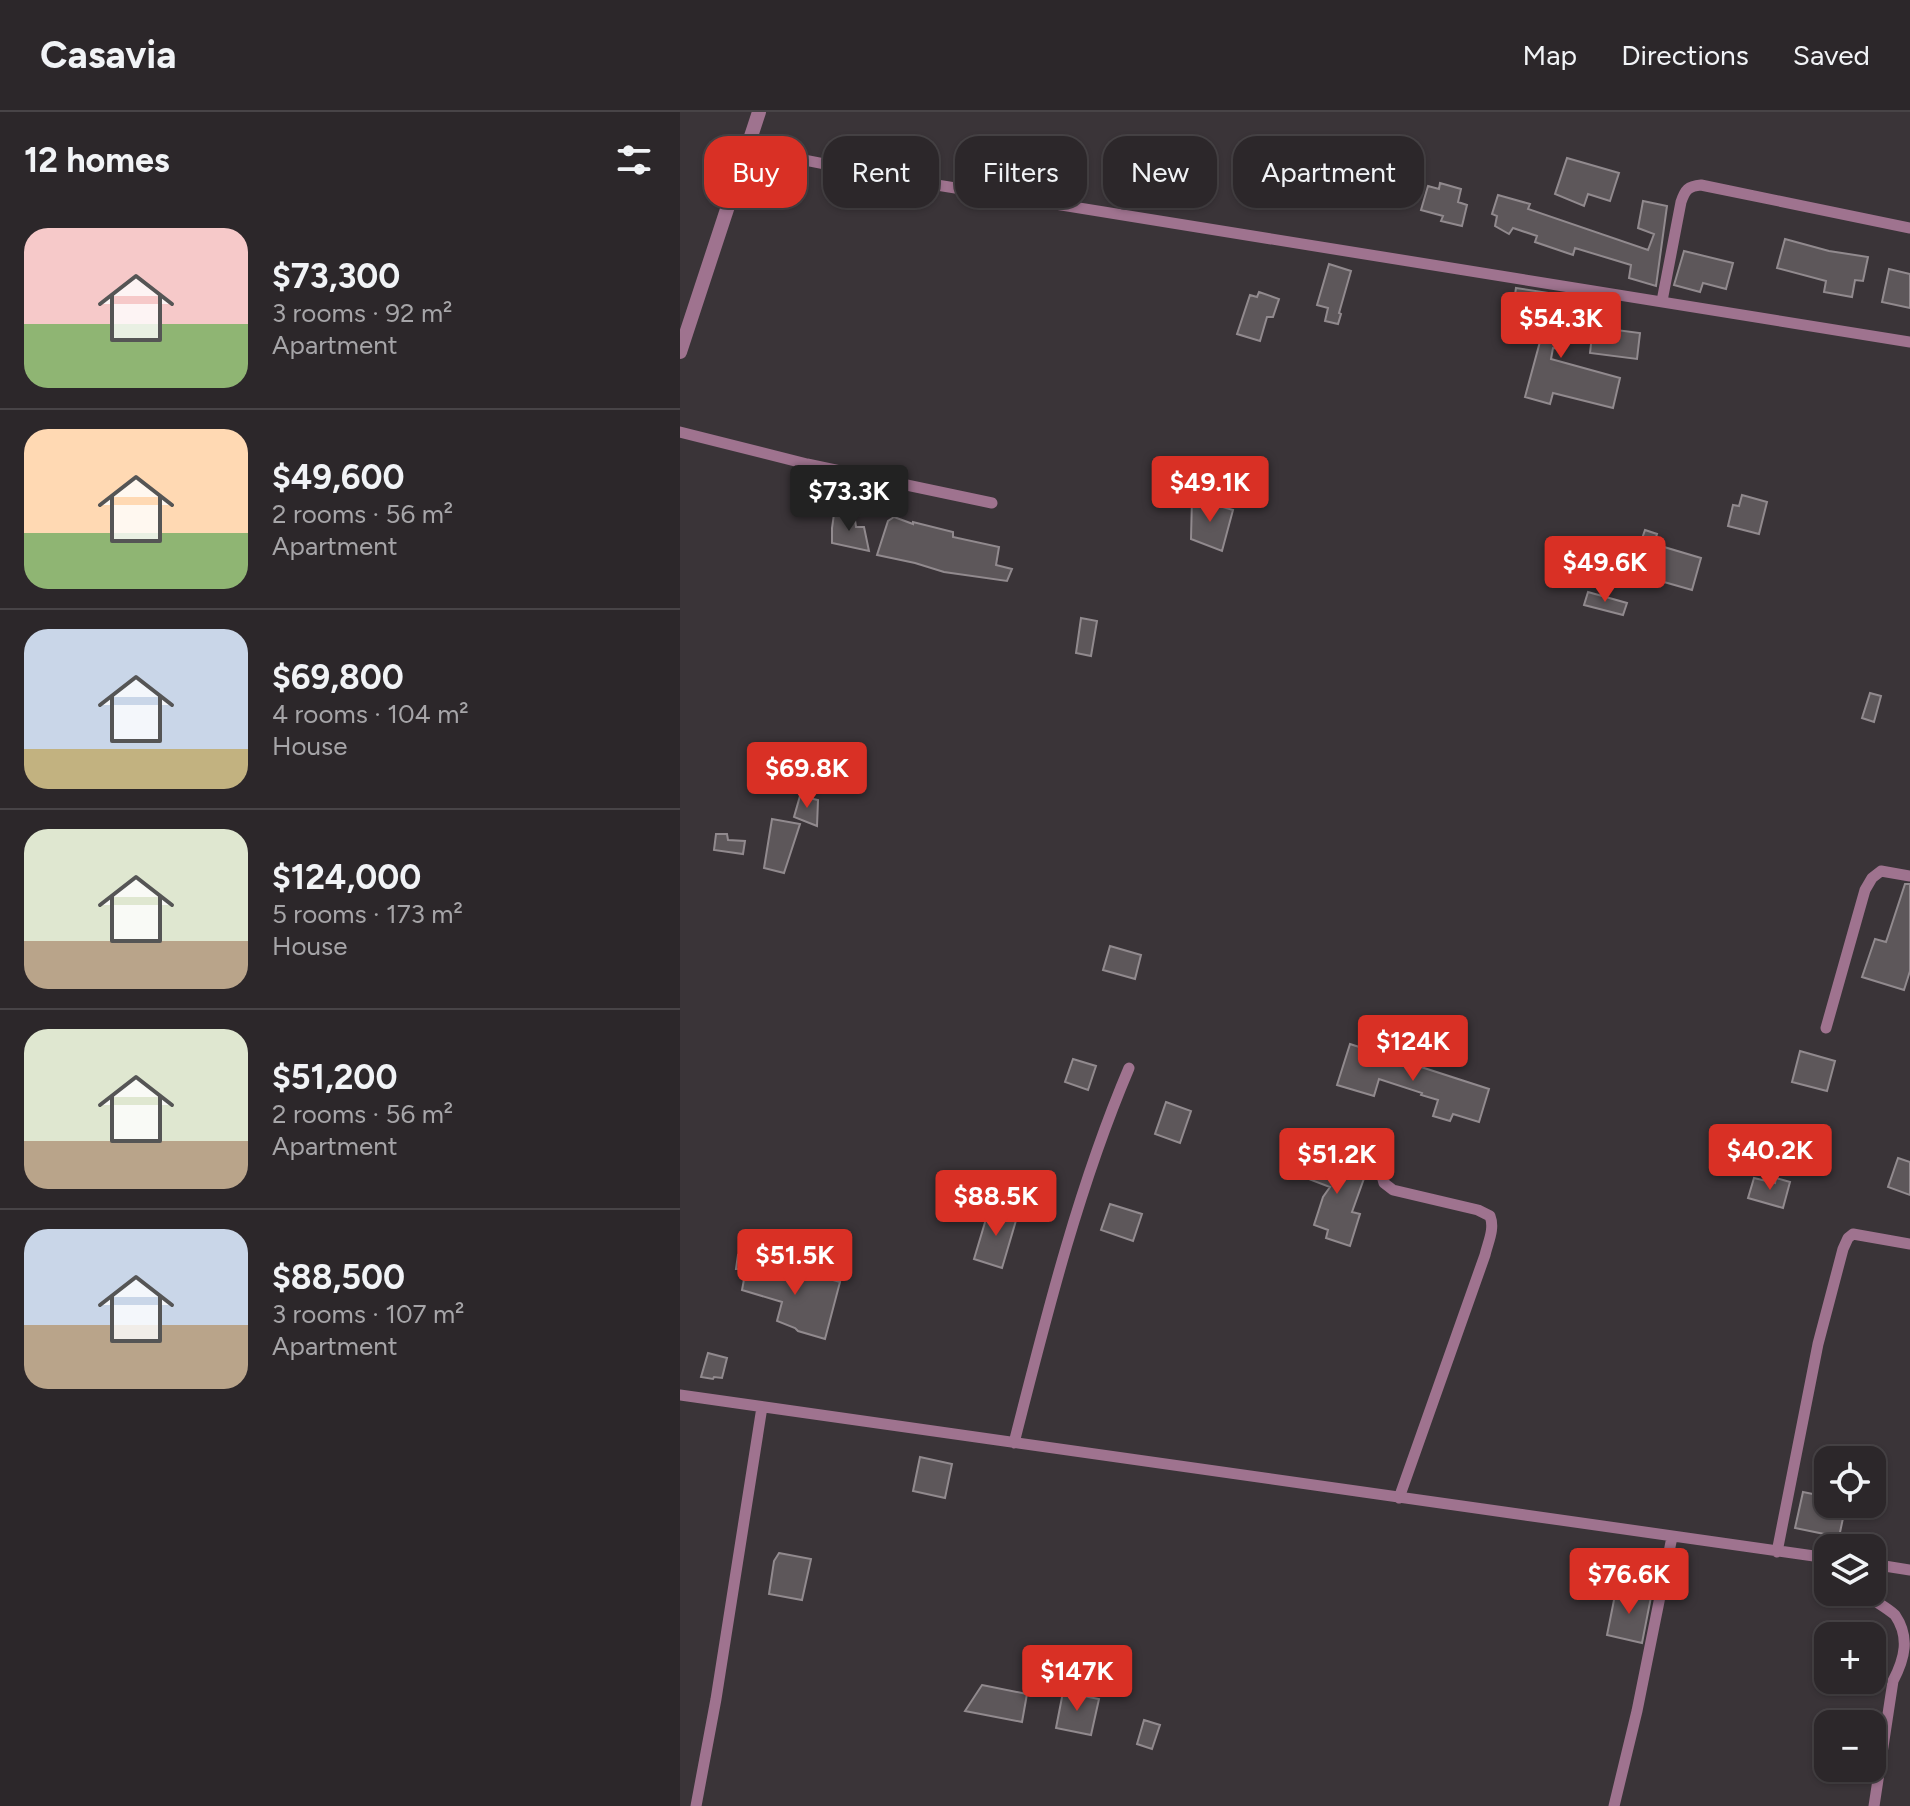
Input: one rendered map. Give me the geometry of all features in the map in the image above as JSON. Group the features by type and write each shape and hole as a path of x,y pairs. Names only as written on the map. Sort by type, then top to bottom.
{"street":[{"path":"752,136 759,112"},
{"path":"807,160 928,183 1910,342"},
{"path":"1662,301 1681,202 1685,191 1692,186 1701,185 1910,228"},
{"path":"680,352 728,208"},
{"path":"680,432 807,464 992,503"},
{"path":"1826,1028 1865,890 1881,871 1910,876"},
{"path":"1014,1443 1054,1290 1094,1160 1129,1068"},
{"path":"1380,1169 1384,1183 1393,1190 1478,1210 1490,1216 1492,1222 1485,1255 1399,1498"},
{"path":"1777,1552 1815,1357 1843,1249 1853,1234 1910,1244"},
{"path":"680,1395 1814,1556"},
{"path":"696,1806 762,1407"},
{"path":"1614,1806 1640,1699 1672,1537"},
{"path":"1886,1566 1910,1570"},
{"path":"1874,1806 1893,1681 1909,1644 1902,1624 1882,1606"}],"building":[{"path":"1567,158 1619,173 1610,201 1588,194 1584,206 1555,194"},
{"path":"1440,183 1461,189 1458,202 1467,205 1462,226 1441,221 1443,216 1421,210 1428,186 1439,189"},
{"path":"1498,195 1530,204 1528,209 1648,250 1654,234 1638,228 1643,201 1667,206 1656,286 1629,278 1631,265 1575,248 1573,255 1535,242 1537,236 1513,228 1509,234 1495,226 1497,216 1492,214"},
{"path":"1785,239 1829,251 1868,257 1863,281 1855,280 1852,297 1824,292 1826,281 1777,268"},
{"path":"1684,251 1733,263 1726,289 1703,283 1700,292 1674,285"},
{"path":"1329,264 1351,271 1338,324 1325,321 1328,308 1317,305"},
{"path":"1889,269 1910,274 1910,308 1882,302"},
{"path":"1516,288 1562,295 1557,325 1570,328 1564,349 1553,348 1551,359 1620,378 1613,408 1553,393 1550,404 1525,397 1548,312 1513,307"},
{"path":"1259,292 1279,299 1273,317 1267,317 1260,341 1237,334 1250,295 1257,297"},
{"path":"1593,327 1640,333 1637,359 1590,353"},
{"path":"1742,495 1767,502 1759,534 1728,526 1733,505 1739,506"},
{"path":"1192,498 1233,510 1222,551 1191,539"},
{"path":"834,514 855,520 856,527 864,527 869,551 832,543"},
{"path":"894,517 953,532 953,537 999,547 996,565 1012,569 1007,581 944,572 877,555 888,521"},
{"path":"1645,530 1657,534 1654,544 1701,558 1692,590 1643,576 1640,586 1603,573 1614,542 1638,550"},
{"path":"1588,592 1627,603 1623,615 1584,605"},
{"path":"1081,618 1097,621 1091,656 1076,653"},
{"path":"1870,693 1881,696 1874,722 1862,718"},
{"path":"800,796 818,800 817,826 794,817"},
{"path":"772,819 800,824 784,873 764,868"},
{"path":"716,834 727,834 728,840 745,841 743,854 714,850"},
{"path":"1905,884 1910,884 1910,971 1904,990 1862,977 1875,939 1886,942"},
{"path":"1110,946 1141,955 1135,979 1103,970"},
{"path":"1350,1044 1489,1089 1479,1122 1453,1114 1450,1121 1433,1116 1438,1100 1379,1079 1374,1096 1337,1085"},
{"path":"1800,1051 1835,1061 1827,1091 1792,1082"},
{"path":"1073,1059 1096,1066 1088,1090 1065,1082"},
{"path":"1166,1102 1191,1111 1180,1143 1155,1134"},
{"path":"1817,1148 1829,1150 1826,1162 1815,1160"},
{"path":"1316,1151 1367,1170 1352,1212 1360,1214 1350,1246 1326,1238 1328,1230 1314,1225 1323,1197 1330,1187 1306,1178"},
{"path":"1898,1158 1910,1162 1910,1195 1888,1187"},
{"path":"1754,1178 1775,1183 1776,1178 1790,1182 1783,1208 1748,1198"},
{"path":"1110,1204 1142,1214 1133,1241 1101,1230"},
{"path":"989,1209 1017,1217 1002,1268 974,1259"},
{"path":"738,1255 749,1257 749,1265 798,1278 802,1271 840,1282 825,1339 777,1321 782,1302 742,1290 746,1269 736,1269"},
{"path":"708,1353 727,1358 722,1378 701,1377"},
{"path":"920,1457 952,1464 945,1498 913,1491"},
{"path":"1803,1492 1814,1494 1814,1518 1843,1518 1840,1534 1795,1528"},
{"path":"779,1553 811,1559 802,1600 769,1594 774,1561"},
{"path":"1616,1590 1651,1597 1642,1643 1607,1635"},
{"path":"982,1685 1027,1694 1022,1722 965,1711"},
{"path":"1063,1692 1099,1699 1091,1735 1056,1728"},
{"path":"1144,1720 1160,1725 1152,1749 1137,1744"}]}
